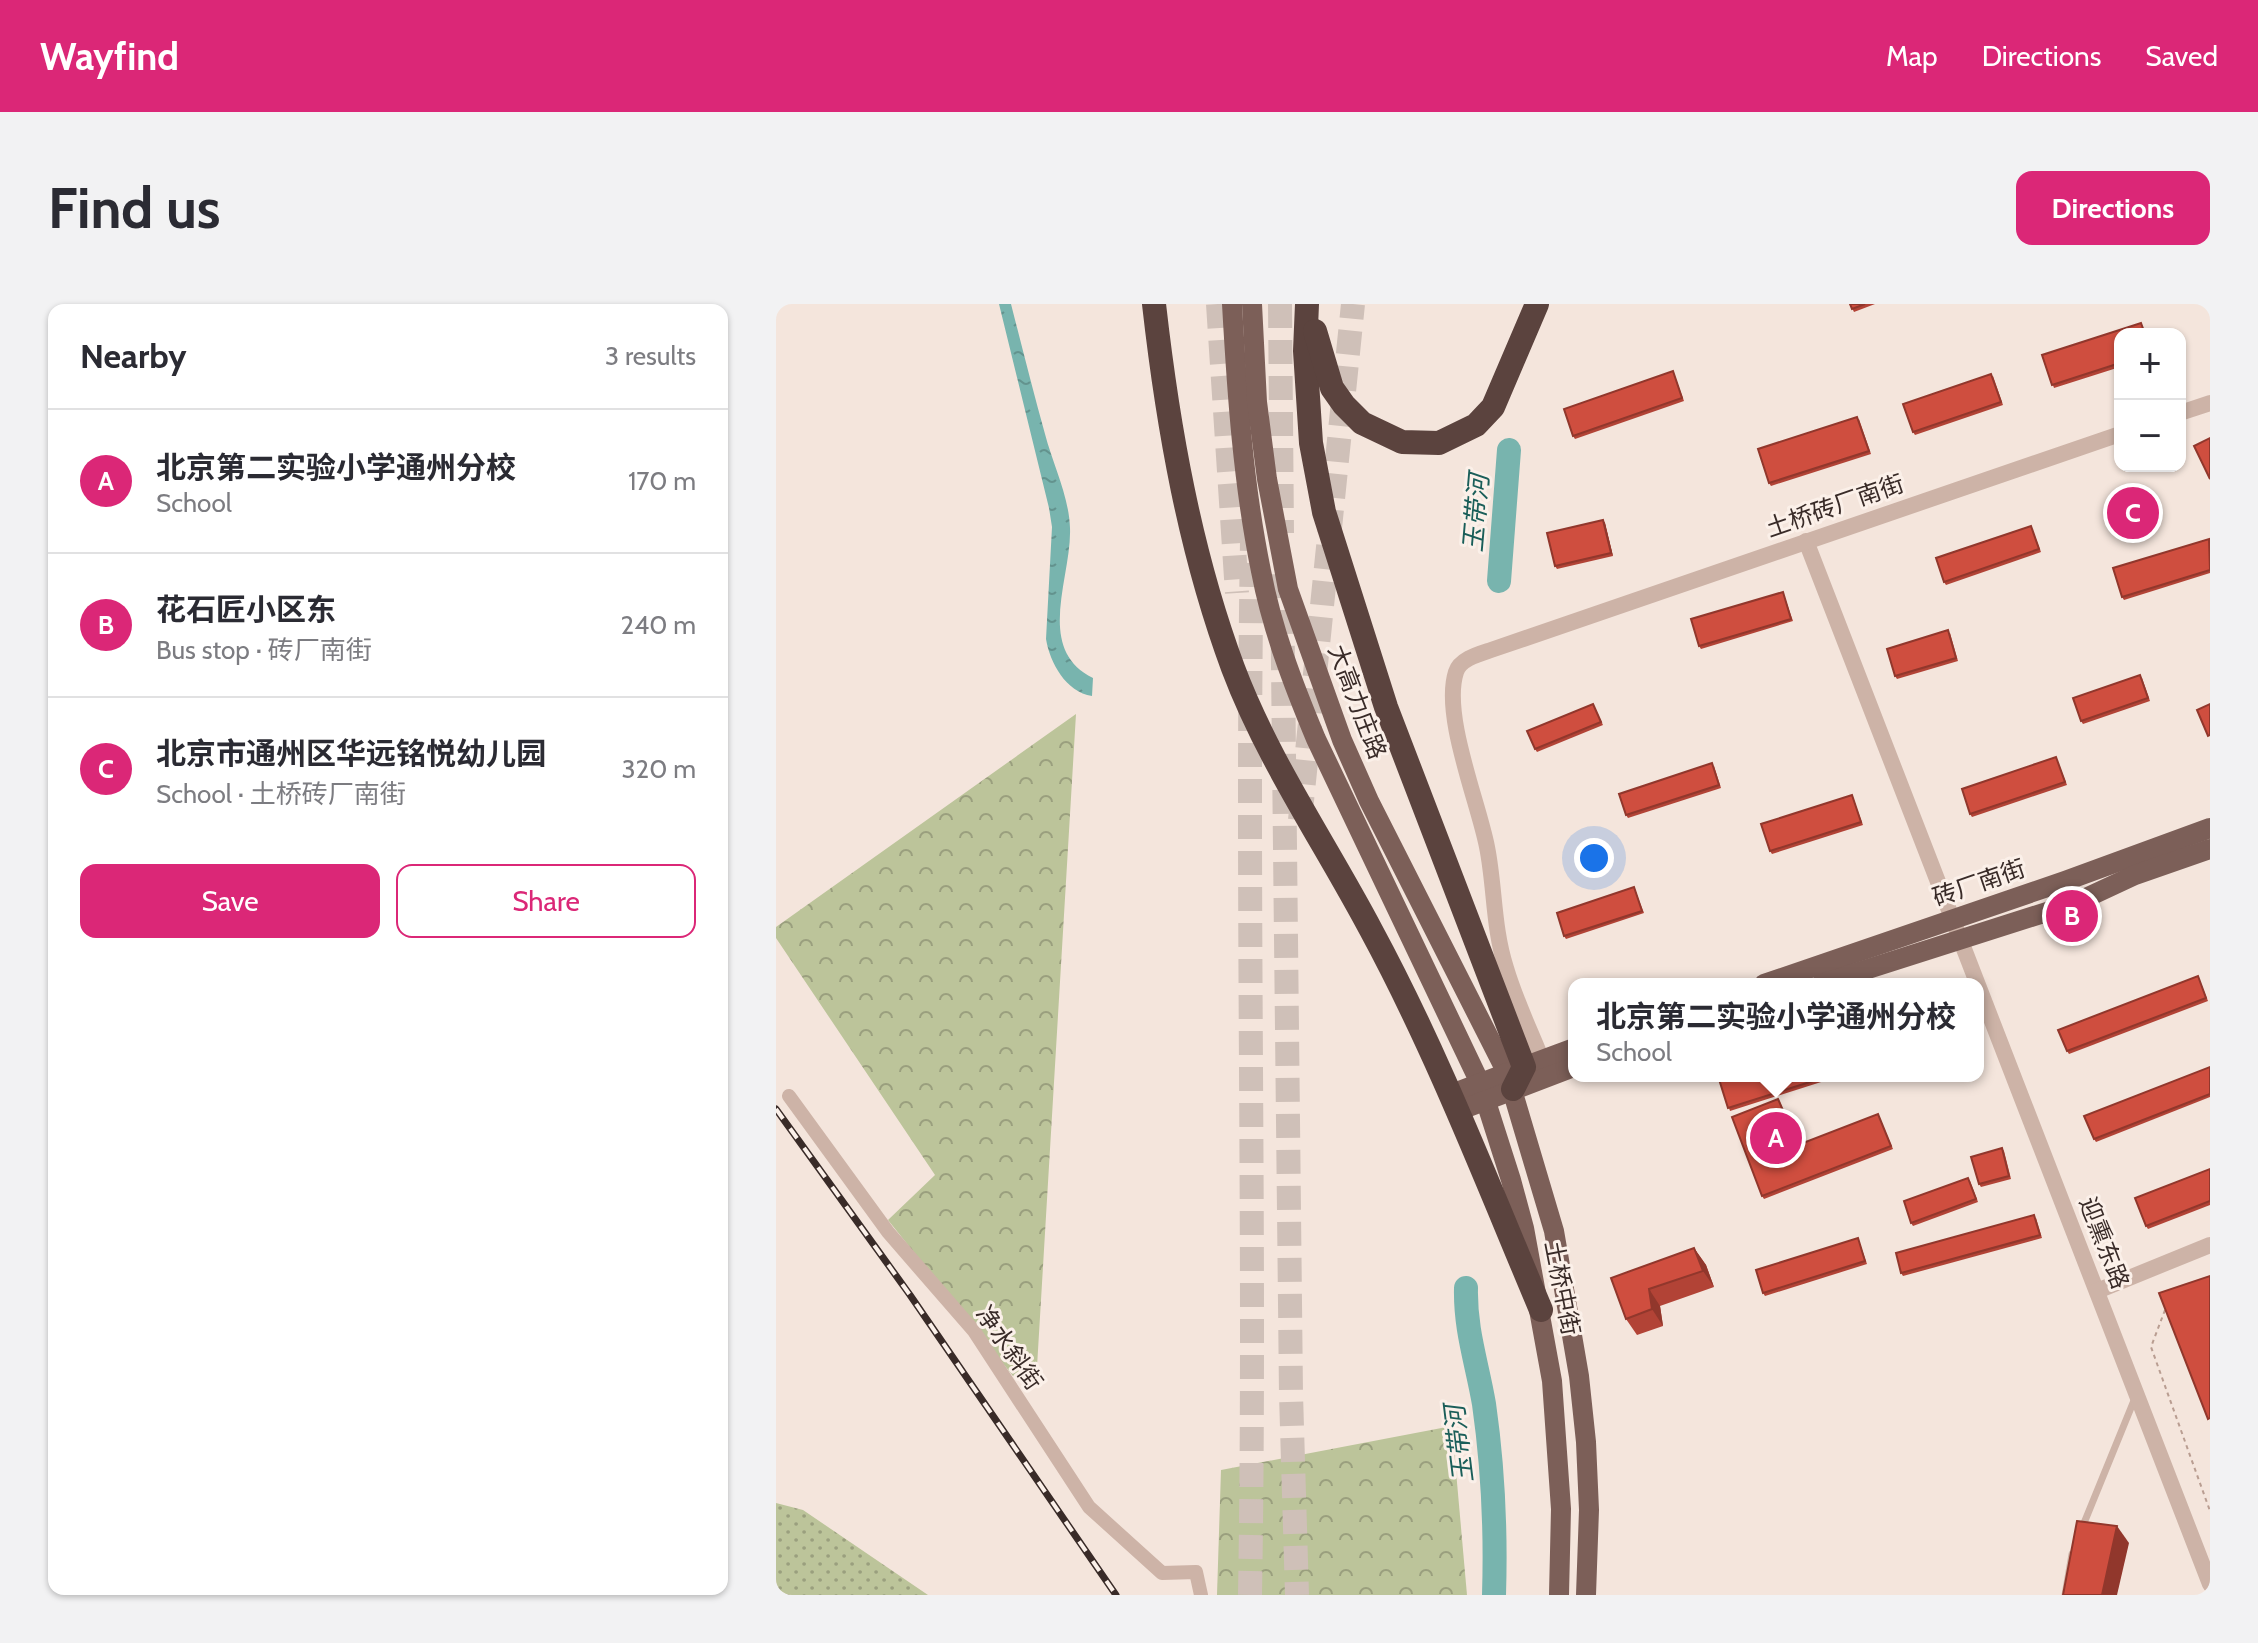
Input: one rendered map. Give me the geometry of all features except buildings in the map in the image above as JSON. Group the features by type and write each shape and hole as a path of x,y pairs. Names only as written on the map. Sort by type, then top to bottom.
{"highway":[{"path":"1154,304 1166,401 1196,551 1234,671 1267,747 1372,930 1454,1102 1541,1310"},
{"path":"1310,304 1305,351 1311,443 1324,512 1386,707 1522,1072"},
{"path":"1310,304 1324,366 1332,388 1344,405 1362,423 1382,435 1402,442 1424,444 1439,443 1457,436 1476,425 1493,407 1537,304"}],"main road":[{"name":"大高力庄路","path":"1232,304 1246,481 1261,572 1274,626 1293,685 1322,753 1483,1091"},
{"name":"大高力庄路","path":"1252,304 1257,402 1288,589 1342,740 1369,801 1522,1072 1579,1376 1589,1510 1586,1595"},
{"name":"砖厂南街","path":"1782,978 2210,828"},
{"name":"砖厂南街","path":"1840,978 2075,903 2135,875 2210,849"},
{"path":"1454,1102 1568,1051"},
{"path":"1522,1072 1568,1068"},
{"name":"土桥中街","path":"1483,1091 1524,1228 1541,1310 1553,1394 1561,1509 1559,1595"}],"street":[{"path":"2186,411 2210,403"},
{"name":"土桥砖厂南街","path":"1522,1072 1497,929 1488,851 1456,723 1452,690 1457,668 1470,658 2114,436"},
{"name":"迎熏东路","path":"1806,541 1976,978"},
{"name":"迎熏东路","path":"1984,999 2135,1396 2205,1556 2210,1584"},
{"name":"净水斜街","path":"789,1096 888,1232 974,1331 1089,1507 1162,1573 1196,1572 1201,1595"},
{"path":"2097,1291 2210,1245"}],"lane":[{"path":"2080,1535 2135,1396"},
{"path":"2065,1595 2068,1562 2074,1549"}],"path":[{"path":"2168,1302 2151,1347 2210,1511"}],"green space":[{"path":"1076,714 1037,1367 1013,1376 888,1220 935,1175 776,938 776,927"},
{"path":"1452,1426 1467,1595 1217,1595 1221,1470"},
{"path":"776,1503 803,1510 928,1595 776,1595"}],"water":[{"path":"999,304 1011,304 1067,504 1069,547 1060,631 1065,649 1075,665 1093,678 1092,696 1067,683 1055,667 1048,648 1052,527"}],"waterway":[{"name":"玉带河","path":"1499,581 1509,450"},
{"name":"玉带河","path":"1466,1288 1469,1332 1490,1451 1494,1595"}],"tunnel":[{"path":"1218,304 1237,593"},
{"path":"1280,304 1282,533"},
{"path":"1300,820 1353,304"},
{"path":"1250,1595 1252,542"},
{"path":"1282,574 1291,1394 1297,1595"}],"railway":[{"path":"776,1109 910,1295 1116,1595"}],"place":[{"name":"北京市通州区华远铭悦幼儿园","path":"2133,513"},
{"name":"花石匠小区东","path":"2072,916"},
{"name":"北京第二实验小学通州分校","path":"1776,1138"}]}
